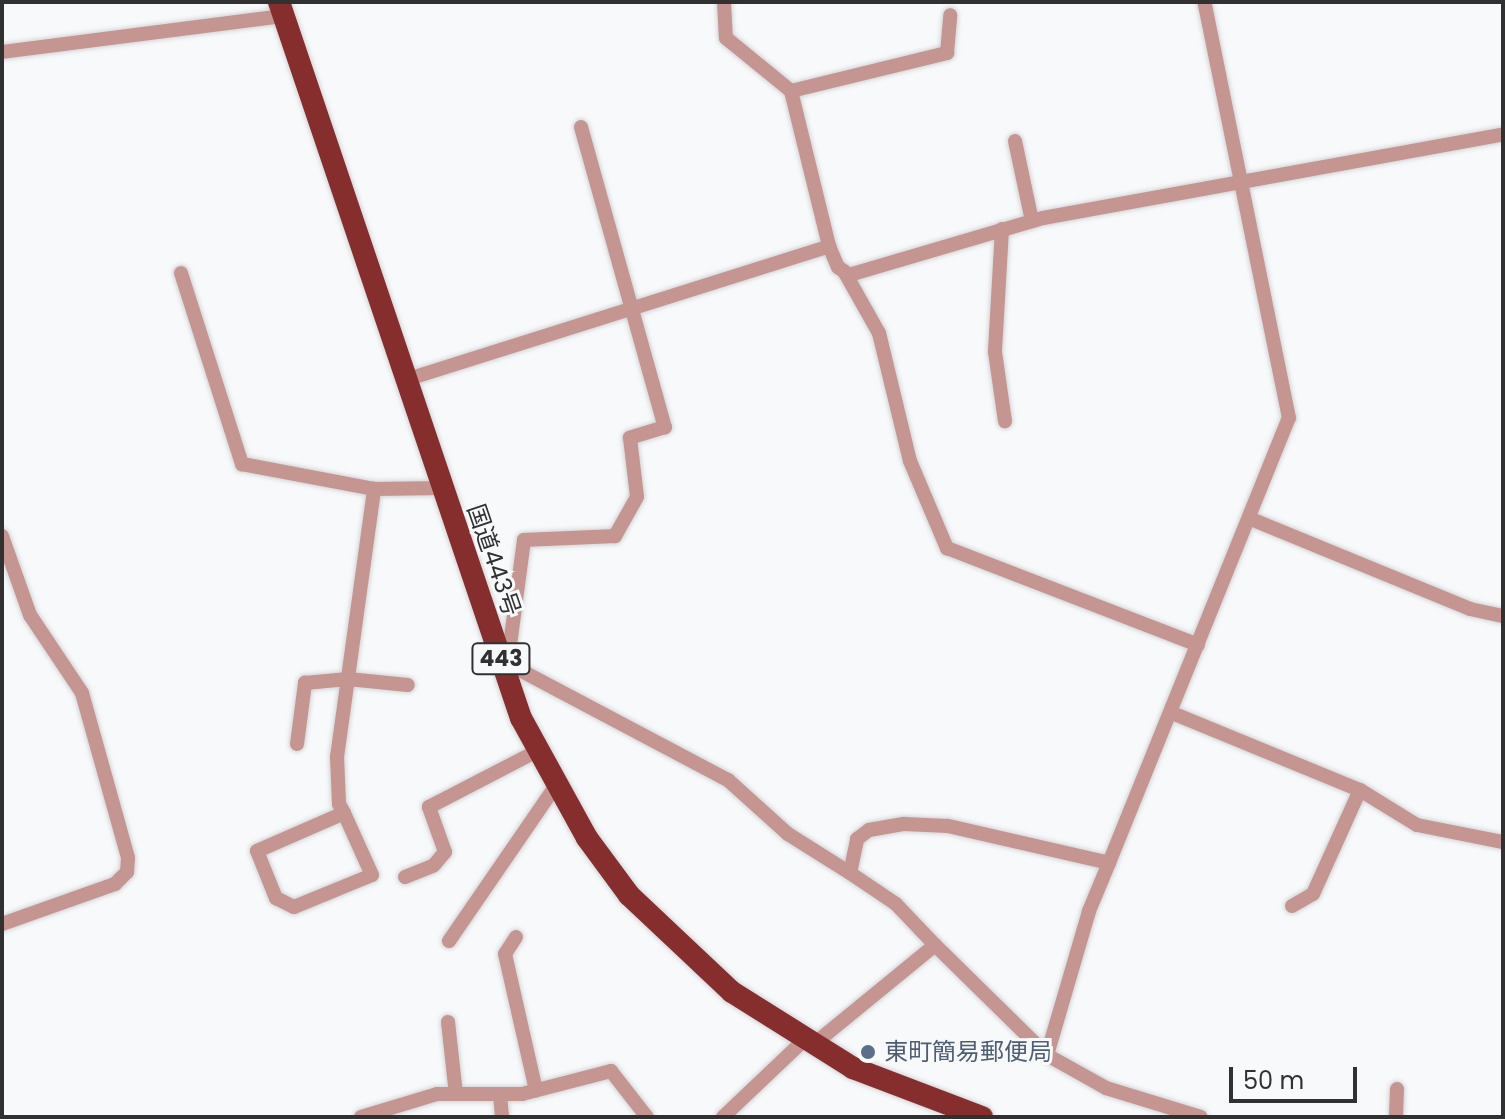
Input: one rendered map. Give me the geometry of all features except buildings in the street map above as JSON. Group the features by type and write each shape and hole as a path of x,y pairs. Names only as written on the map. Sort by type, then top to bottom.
{"highway":[{"name":"国道443号","path":"281,9 501,660 537,751 555,787 629,895 681,949 803,1041 912,1094 982,1117"}],"street":[{"path":"724,2 726,38 791,91 829,246 879,333 910,461 947,548 1198,645"},
{"path":"1047,1055 1089,911 1251,519 1289,418 1243,179 1204,2"},
{"path":"2,52 281,9"},
{"path":"791,91 947,53 950,15"},
{"path":"581,127 665,427 630,438 637,497 615,536 524,540 509,653 501,660 728,780 788,834 896,904 1047,1055 1106,1088 1201,1117"},
{"path":"844,271 849,275 1032,221 1243,179 1503,134"},
{"path":"1015,141 1032,221"},
{"path":"1002,229 995,352 1005,421"},
{"path":"405,380 632,312 829,246"},
{"path":"181,273 242,464 374,489 442,488"},
{"path":"344,813 257,851 276,898 294,907 372,875 344,813 337,757 374,489"},
{"path":"1251,519 1470,609 1503,616"},
{"path":"2,536 30,615 82,693 128,858 127,872 115,884 2,924"},
{"path":"297,744 305,683 348,679 408,685"},
{"path":"1172,713 1360,790 1417,825 1503,842"},
{"path":"405,877 434,865 445,852 429,807 537,751"},
{"path":"449,941 555,787"},
{"path":"1292,906 1313,894 1360,790"},
{"path":"850,873 857,839 869,830 904,824 948,826 1109,863"},
{"path":"516,937 505,954 536,1091"},
{"path":"723,1117 803,1041 819,1040 935,945"},
{"path":"448,1022 456,1094"},
{"path":"361,1117 456,1094 536,1091 611,1071 647,1117"},
{"path":"1396,1117 1397,1089"},
{"path":"500,1094 502,1117"}],"place":[{"name":"東町簡易郵便局","path":"868,1052"}]}
